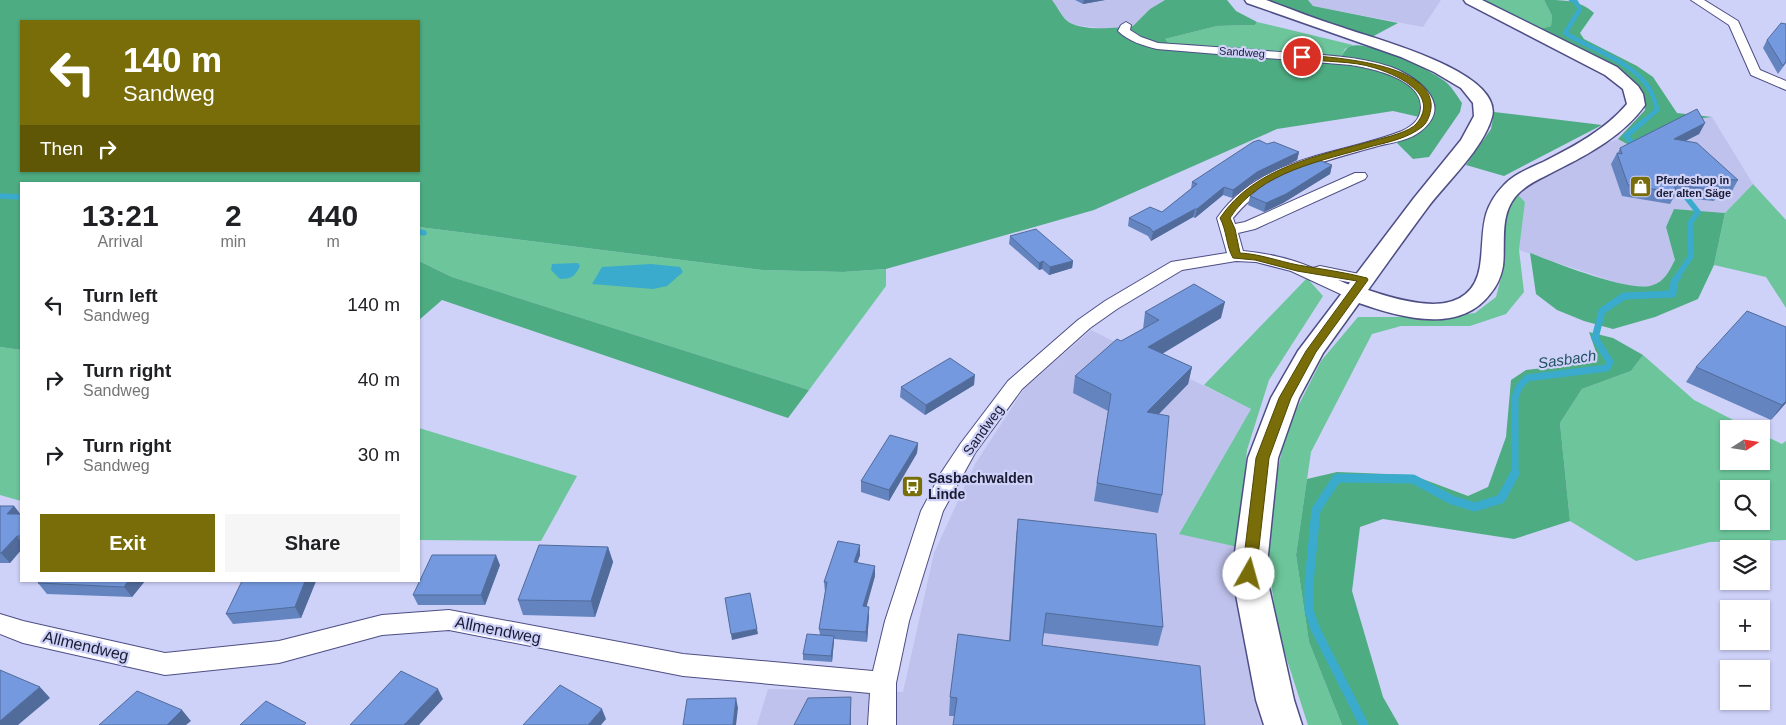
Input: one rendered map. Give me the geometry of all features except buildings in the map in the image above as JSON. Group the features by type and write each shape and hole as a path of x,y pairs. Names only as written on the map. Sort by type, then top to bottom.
{"main road":[{"path":"1252,0 1362,40 1407,54 1440,68 1467,84 1482,102 1483,116 1470,142 1421,202 1311,351 1285,398 1262,458 1249,574 1274,700 1283,725"},
{"path":"1358,286 1393,306 1422,312 1446,312 1462,306 1476,297 1487,282 1491,266 1491,232 1497,208 1512,188 1530,176 1589,146 1612,130 1636,105 1636,95 1628,83 1611,71 1471,0"}],"street":[{"path":"1696,0 1714,9 1734,23 1755,72 1786,86"},
{"name":"Sandweg","path":"1126,25 1124,31 1137,39 1158,46 1351,61 1376,66 1406,78 1421,90 1427,99 1428,108 1420,125 1399,136 1296,165 1265,180 1234,205 1225,218 1231,229 1232,246 1236,256"},
{"path":"1231,229 1249,226 1360,176"},
{"name":"Sandweg","path":"882,725 883,683 897,621 932,511 949,478 968,448 1015,385 1084,324 1111,305 1177,266 1236,256 1256,257 1358,286"},
{"name":"Allmendweg","path":"0,624 23,632 165,664 279,652 382,625 449,620 683,665 883,683"}],"shaded area":[{"path":"1052,0 1165,0 1150,9 1133,26 1107,29 1075,25 1066,20"},
{"path":"1308,0 1441,0 1423,27 1313,6"},
{"path":"1712,117 1753,184 1725,213 1674,209 1666,227 1675,260 1665,278 1652,286 1630,287 1519,250 1525,202 1517,194 1539,175 1587,151 1618,139 1629,145 1695,119"},
{"path":"578,263 580,266 576,272 573,276 567,278 560,279 551,270 552,264"},
{"path":"651,264 680,267 683,272 667,286 653,289 592,284 602,267"},
{"path":"1091,330 1251,409 1179,533 1238,547 1253,697 1262,725 757,725 768,689 903,692 934,553 975,464 1024,389"}],"green space":[{"path":"0,0 1052,0 1064,18 1072,24 1088,28 1117,28 1133,26 1150,9 1165,0 1227,0 1236,11 1257,22 1255,25 1217,26 1165,39 1169,44 1341,57 1346,49 1351,46 1360,45 1401,58 1441,78 1450,86 1462,103 1460,112 1429,157 1413,159 1397,143 1428,119 1393,111 1277,129 1094,210 886,269 843,272 762,270 420,227 420,182 20,182 20,350 0,347"},
{"path":"1261,0 1308,0 1313,6 1398,23 1370,38"},
{"path":"1476,0 1544,0 1552,16 1551,26 1536,30"},
{"path":"1544,0 1577,3 1589,9 1594,13 1580,33 1584,39 1637,66 1653,77 1677,113 1712,117 1695,119 1629,145 1618,139 1645,110 1638,88 1634,82 1614,68 1536,30 1551,26 1552,16"},
{"path":"1257,22 1353,45 1345,49 1341,57 1168,44 1165,39 1217,26 1255,25"},
{"path":"1494,112 1602,125 1504,176 1466,165 1491,129"},
{"path":"1753,184 1786,220 1786,308 1766,277 1714,265 1725,213"},
{"path":"1517,194 1525,202 1519,250 1524,292 1506,314 1470,326 1401,326 1372,334 1311,452 1296,555 1309,642 1342,725 1308,725 1277,629 1269,564 1270,508 1286,430 1321,361 1358,317 1445,317 1475,313 1496,297 1501,278 1501,227 1504,210"},
{"path":"1674,209 1725,213 1714,265 1698,299 1655,317 1613,329 1584,321 1557,310 1536,294 1530,253 1593,276 1628,285 1643,287 1661,281 1675,260 1666,227"},
{"path":"420,227 762,270 843,272 886,269 886,286 809,390 452,277 420,261"},
{"path":"420,261 452,277 809,390 788,418 442,300 420,319"},
{"path":"1307,278 1323,296 1269,380 1247,450 1238,547 1179,534 1251,409 1204,385"},
{"path":"1589,332 1613,338 1643,355 1631,371 1582,389 1560,423 1570,521 1514,539 1383,519 1360,527 1352,591 1383,697 1399,725 1342,725 1309,642 1296,555 1307,479 1337,472 1412,475 1468,496 1488,487 1506,437 1511,380 1526,370 1592,362 1596,352"},
{"path":"0,347 20,350 20,501 0,495"},
{"path":"1643,355 1694,400 1733,420 1720,420 1720,470 1770,470 1770,438 1782,444 1786,441 1786,540 1720,540 1720,542 1710,542 1636,561 1570,521 1560,423 1582,389 1631,371"},
{"path":"420,428 577,476 541,541 420,540"}],"waterway":[{"name":"Sasbach","path":"1571,0 1576,2 1580,9 1565,33 1621,62 1634,71 1644,82 1652,95 1657,110 1643,122"},
{"name":"Sasbach","path":"1638,149 1626,136 1644,121"},
{"name":"Sasbach","path":"1677,277 1691,256 1690,223 1698,212 1683,193"},
{"path":"0,196 20,197"},
{"path":"420,232 424,233"},
{"name":"Sasbach","path":"1515,473 1515,397 1519,387 1527,378 1607,368 1610,362 1595,338 1602,311 1624,296 1673,294 1674,282 1678,276"},
{"name":"Sasbach","path":"1364,725 1315,628 1309,610 1309,583 1316,510 1337,478 1413,479 1452,500 1475,507 1501,499 1515,473"}],"place":[{"name":"Pferdeshop in der alten Säge","path":"1640,186"},
{"name":"Sasbachwalden Linde","path":"912,486"}],"route":[{"path":"1249,574 1262,458 1285,398 1311,351 1363,280 1338,273 1297,268 1272,260 1236,256 1232,246 1231,229 1225,218 1234,205 1265,180 1296,165 1399,136 1420,125 1428,108 1427,99 1421,90 1406,78 1376,66 1351,61 1302,57"}]}
